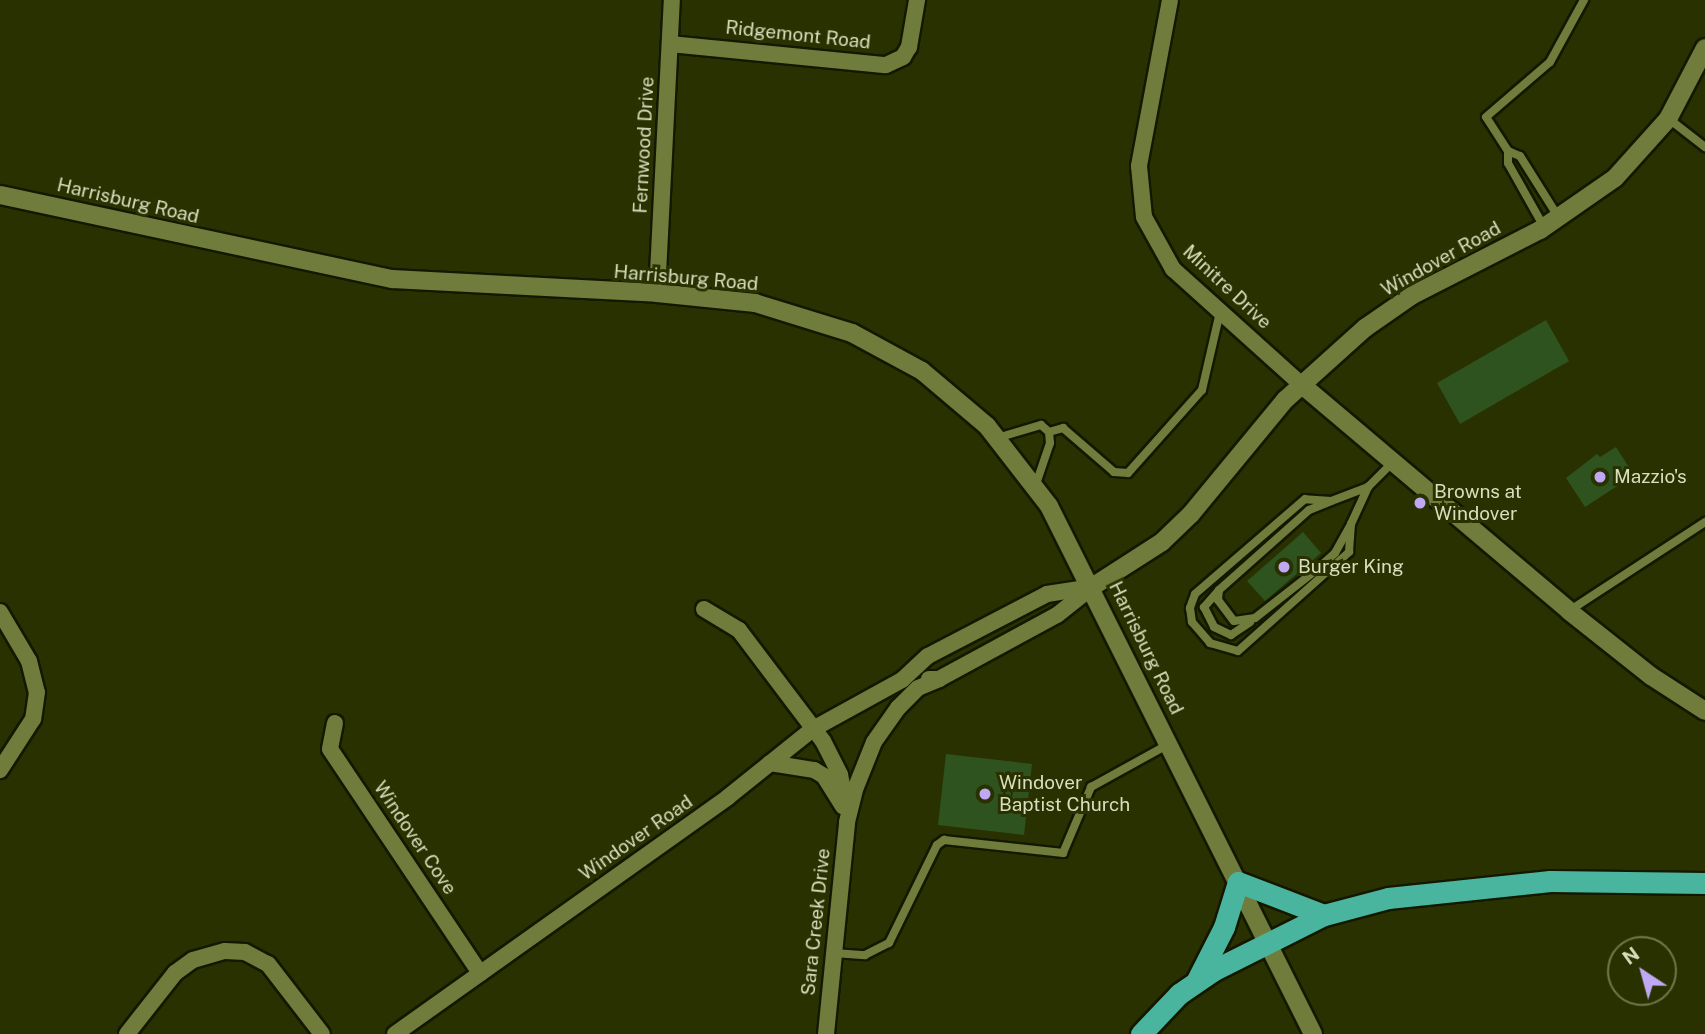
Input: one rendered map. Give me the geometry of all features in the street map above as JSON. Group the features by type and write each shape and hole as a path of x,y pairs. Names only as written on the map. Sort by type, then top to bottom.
{"highway":[{"path":"1141,1034 1196,981 1324,915 1388,898 1446,889 1550,881 1705,883"},
{"path":"1196,981 1224,927 1238,882 1324,915"}],"main road":[{"name":"Windover Road","path":"1093,587 1162,542 1191,514 1302,385 1365,328 1411,296 1551,223 1615,178 1668,119 1705,48"},
{"name":"Harrisburg Road","path":"0,195 391,279 657,293 755,303 852,333 922,371 997,438 1035,487 1093,587 1313,1034"},
{"path":"1302,385 1569,611 1651,676 1705,711"}],"street":[{"name":"Fernwood Drive","path":"657,293 673,0"},
{"name":"Ridgemont Road","path":"670,44 886,65 903,57 909,47 917,0"},
{"name":"Minitre Drive","path":"1170,0 1139,166 1140,200 1157,247 1173,270 1302,385"},
{"name":"Windover Road","path":"902,680 939,679 1057,615 1093,587"},
{"name":"Windover Road","path":"396,1034 771,763 813,729 902,680 928,656 1047,594 1093,587"},
{"name":"Sara Creek Drive","path":"704,609 739,630 813,729 840,775 848,815"},
{"path":"0,612 29,661 37,692 33,719 0,770"},
{"name":"Sara Creek Drive","path":"826,1034 848,815 874,742 898,708 918,688 939,679"},
{"name":"Windover Cove","path":"335,723 330,748 480,974"},
{"path":"771,763 799,764 824,776 848,815"},
{"path":"127,1034 174,973 193,960 225,951 245,952 268,964 322,1034"}],"lane":[{"path":"1551,223 1508,163 1508,151 1486,117 1550,62 1584,0"},
{"path":"1668,119 1705,147"},
{"path":"1508,151 1520,156 1551,223"},
{"path":"1049,432 1063,428 1114,472 1128,473 1202,390 1220,312"},
{"path":"997,438 1041,425 1049,432 1050,443 1035,487"},
{"path":"1368,487 1309,510 1219,590 1204,607 1213,627 1231,635 1335,553 1368,487 1393,462"},
{"path":"1331,501 1305,499 1195,593 1190,608 1192,622 1210,643 1238,650 1349,552 1351,524"},
{"path":"1569,611 1705,522"},
{"path":"1219,590 1218,600 1234,621 1255,618"},
{"path":"834,953 865,955 889,943 937,845 944,840 1063,853 1091,787 1170,744"}],"building":[{"path":"1546,320 1569,361 1460,424 1437,383"},
{"name":"Mazzio's","path":"1616,447 1634,475 1585,507 1566,478 1597,454 1600,457"},
{"name":"Burger King","path":"1303,532 1321,553 1265,601 1247,581"},
{"name":"Windover Baptist Church","path":"946,754 1032,764 1024,835 938,825"}],"place":[{"name":"Mazzio's","path":"1600,477"},
{"name":"Browns at Windover","path":"1420,503"},
{"name":"Burger King","path":"1284,567"},
{"name":"Windover Baptist Church","path":"985,794"}]}
